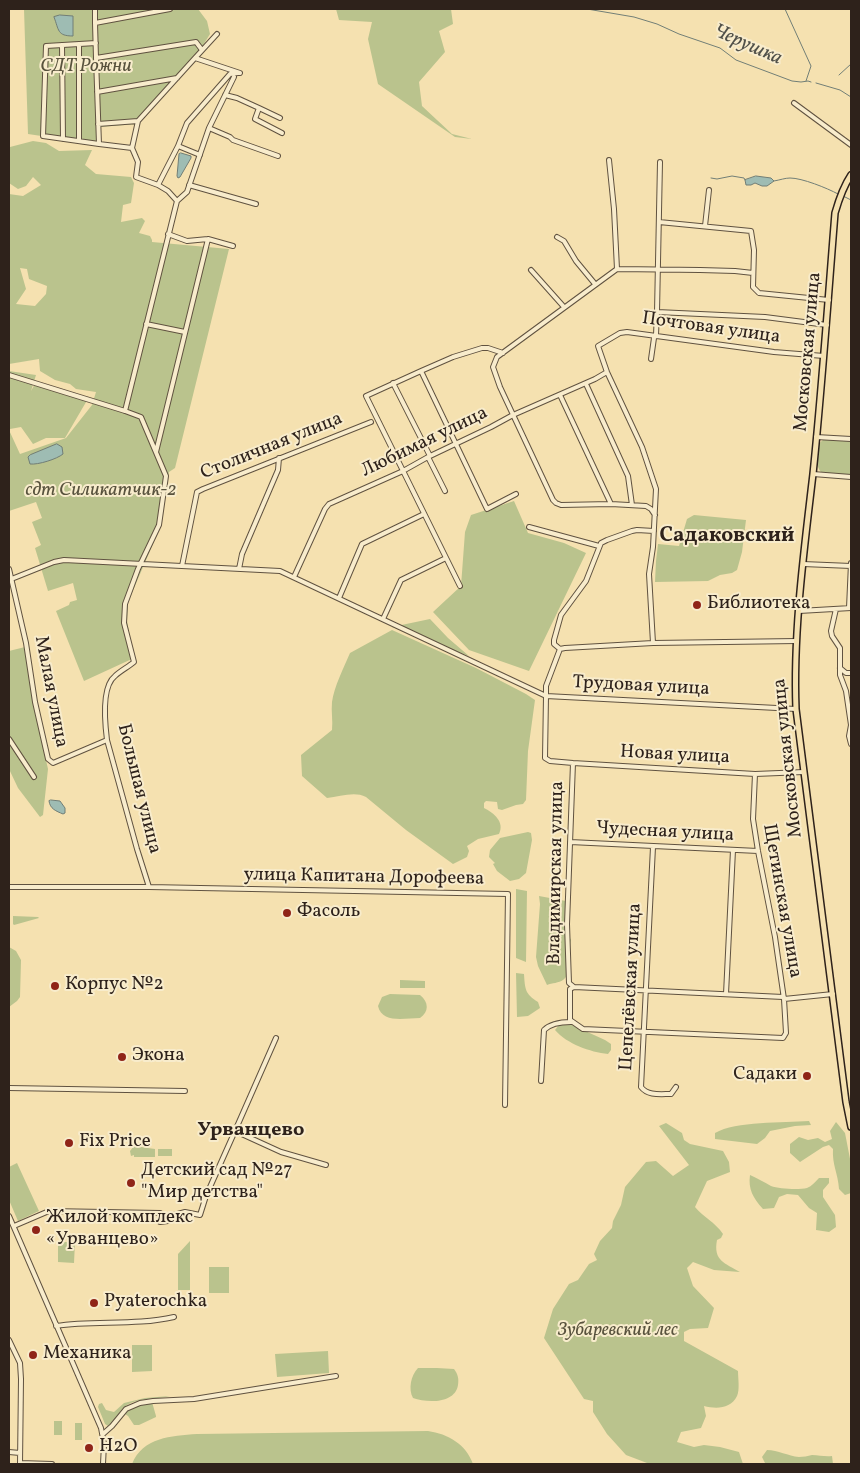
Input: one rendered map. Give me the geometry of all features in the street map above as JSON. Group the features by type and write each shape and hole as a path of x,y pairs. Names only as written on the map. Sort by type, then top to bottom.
{"main road":[{"name":"Московская улица","path":"851,175 838,200 835,213 824,356 799,611 795,686 796,709 846,1102 849,1108 851,1127"}],"street":[{"path":"95,9 99,144"},
{"path":"95,22 170,9"},
{"path":"177,201 168,191 158,185 136,177 138,162 132,148 138,121 217,34"},
{"path":"96,42 46,46 43,136 132,148"},
{"path":"96,58 196,42 202,50"},
{"path":"79,44 79,141"},
{"path":"62,45 63,139"},
{"path":"158,185 178,146 187,123 230,74 240,73 195,58"},
{"path":"125,411 177,201 187,192 209,128 234,77"},
{"path":"97,92 177,78"},
{"path":"225,95 237,98 280,118"},
{"path":"794,104 851,145"},
{"path":"259,108 255,119 282,133"},
{"path":"98,124 138,121"},
{"path":"209,128 233,140 278,156"},
{"path":"178,146 200,155"},
{"path":"609,160 617,269"},
{"path":"651,359 654,338 656,336 660,162"},
{"path":"189,185 256,204"},
{"path":"705,226 709,190"},
{"path":"659,222 751,231 753,234 754,250 754,287 759,293 829,300"},
{"path":"168,234 187,240 208,240 233,246"},
{"path":"558,237 564,241 576,261 595,284"},
{"path":"156,452 208,240"},
{"path":"655,515 646,506 611,504 561,505 553,500 500,387 493,367 497,357 617,269 753,273"},
{"path":"531,270 564,307"},
{"path":"657,312 765,317 826,325"},
{"path":"146,324 185,332"},
{"name":"Почтовая улица","path":"607,372 598,346 620,333 627,332 774,352 824,356"},
{"path":"460,586 366,396 453,357 482,348 503,353"},
{"path":"420,371 487,509 516,494"},
{"path":"607,372 642,447 656,489 649,574 653,643"},
{"name":"Любимая улица","path":"294,577 324,509 329,504 403,470 513,415 586,384 607,372"},
{"path":"9,375 141,417 166,476 159,525 141,564"},
{"path":"393,383 445,491"},
{"path":"586,384 628,476 632,505"},
{"path":"560,395 611,504"},
{"name":"Столичная улица","path":"182,566 197,492 371,422"},
{"path":"816,437 851,439"},
{"path":"239,569 242,554 278,470 279,458"},
{"path":"813,474 851,477"},
{"path":"339,598 362,544 424,514"},
{"path":"529,527 599,546"},
{"path":"560,650 554,644 554,640 560,618 586,581 601,543 637,530 654,531"},
{"path":"383,619 401,580 446,558"},
{"path":"10,580 54,562 64,560 280,571 546,696 546,686 560,650 565,648 653,643 797,641"},
{"name":"Большая улица","path":"141,564 125,604 124,623 134,662 115,676 107,688 106,730 107,740 149,888"},
{"path":"799,611 850,608 851,565 803,564"},
{"name":"Малая улица","path":"9,568 10,580 26,643 35,702 48,759 53,762 107,740"},
{"path":"836,609 831,631 840,648 840,675 846,691 851,725 851,744"},
{"path":"840,668 846,673 851,673"},
{"name":"Трудовая улица","path":"545,758 546,696 796,709"},
{"path":"9,739 34,776"},
{"name":"Новая улица","path":"545,758 550,761 573,763 755,774 804,772"},
{"name":"Владимирская улица","path":"573,763 567,924 569,984 574,987"},
{"name":"Щетинская улица","path":"643,1032 784,1038 786,1033 784,998 775,937 753,819 755,774"},
{"name":"Чудесная улица","path":"570,842 758,851"},
{"name":"Цепелёвская улица","path":"653,847 641,1087 644,1091 652,1094 671,1094 676,1087"},
{"path":"726,994 733,850"},
{"name":"улица Капитана Дорофеева","path":"9,887 508,894 505,1105"},
{"path":"643,1032 584,1030 570,1020 570,990 574,987 784,998 833,994"},
{"path":"541,1080 544,1030 548,1026 555,1024 574,1023"},
{"path":"14,1226 49,1211 160,1213 160,1222 168,1221 174,1215 185,1212 200,1215 206,1196 276,1038"},
{"path":"9,1088 185,1090"},
{"path":"235,1131 281,1152 326,1165"},
{"path":"9,1216 101,1428 104,1444 103,1464"},
{"path":"56,1326 72,1323 157,1320 174,1317"},
{"path":"9,1340 20,1362 22,1379 20,1464 52,1464"},
{"path":"103,1434 126,1409 140,1403 194,1399 336,1376"},
{"path":"9,1452 20,1453"}],"green space":[{"name":"СДТ Рожни","path":"24,9 198,9 207,21 210,34 194,60 149,109 139,124 99,127 95,144 28,134"},
{"path":"336,9 451,9 453,24 439,31 445,52 419,82 422,106 452,134 472,139 455,137 378,84 368,39 372,22 339,20"},
{"name":"сдт Силикатчик-2","path":"33,141 46,143 59,151 92,150 85,165 96,174 131,177 134,183 131,203 123,205 121,222 142,218 145,221 139,233 150,236 152,242 229,249 175,468 169,472 159,530 128,602 127,621 134,658 84,681 56,611 77,600 73,583 48,591 35,548 41,545 32,522 42,518 36,502 9,511 9,430 20,454 66,438 92,405 96,392 76,389 70,384 55,380 40,371 39,359 9,364 9,194 23,196 41,185 33,177 26,186 18,189 9,183 10,147","holes":["20,268 27,269 29,279 47,286 46,294 35,306 16,304 26,289"]},
{"path":"9,371 36,375 31,391 36,382 66,395 89,397 65,438 46,438 33,444 21,427 10,429"},
{"path":"825,439 851,440 851,475 822,473 819,470 816,455 821,441"},
{"path":"514,501 528,533 564,543 586,553 529,671 469,650 433,612 461,586 465,532 471,515"},
{"path":"694,515 746,520 742,552 737,570 708,581 655,582 658,544 679,546 687,519"},
{"path":"430,619 448,638 469,656 392,627"},
{"path":"392,630 476,668 535,700 528,751 526,800 523,804 502,810 498,809 497,802 486,801 484,808 495,815 500,822 499,834 478,839 467,846 469,851 467,857 453,864 406,830 366,797 352,794 327,798 302,776 301,755 332,730 333,696 350,653"},
{"path":"25,647 34,706 48,769 43,815 40,817 18,788 9,769 9,651"},
{"path":"531,833 532,840 526,873 519,879 510,881 497,871 493,864 495,863 489,857 490,850 500,838"},
{"path":"516,889 527,891 526,962 516,958"},
{"path":"539,896 566,901 565,921 571,940 570,967 567,976 561,981 547,985 536,957"},
{"path":"13,916 38,917 39,918 14,925"},
{"path":"9,947 16,951 21,960 20,997 9,1007"},
{"path":"516,973 524,974 526,991 538,1002 540,1008 528,1016 517,1017"},
{"path":"400,980 425,981 425,988 400,988"},
{"path":"390,994 420,995 427,1007 425,1013 420,1018 389,1018 380,1012 378,1006 382,997"},
{"path":"559,1025 572,1025 605,1040 611,1044 611,1050 608,1054 601,1053 572,1043 555,1030"},
{"path":"809,1121 811,1125 770,1131 757,1144 715,1139 715,1133 735,1126"},
{"path":"836,1122 845,1133 851,1164 851,1193 845,1195 839,1189 833,1160 833,1149 829,1145 800,1162 790,1153 790,1144 799,1137 808,1140 818,1138 825,1142 832,1139 830,1131"},
{"name":"Зубаревский лес","path":"666,1123 682,1133 684,1140 690,1144 723,1151 729,1162 730,1172 707,1181 695,1207 723,1234 717,1240 716,1247 721,1260 740,1272 714,1270 693,1262 687,1268 693,1286 714,1308 708,1328 690,1329 684,1332 684,1341 738,1371 739,1387 734,1400 727,1406 713,1408 704,1406 706,1416 701,1428 681,1432 677,1442 694,1447 704,1445 739,1452 743,1464 647,1463 626,1455 607,1434 593,1412 593,1401 584,1399 544,1338 553,1309 569,1284 578,1280 589,1264 597,1260 594,1254 600,1241 612,1228 613,1221 621,1205 625,1187 646,1162 656,1161 673,1176 689,1165 659,1126"},
{"path":"134,1146 155,1149 155,1157 131,1156 130,1151"},
{"path":"158,1149 172,1149 172,1156 158,1156"},
{"path":"17,1163 39,1211 18,1221 9,1200 9,1167"},
{"path":"750,1175 771,1186 789,1189 807,1188 819,1178 829,1178 829,1183 823,1190 823,1197 835,1215 836,1227 829,1232 816,1230 817,1213 809,1208 798,1195 787,1194 779,1197 774,1208 763,1209 752,1193"},
{"path":"190,1241 190,1290 178,1290 178,1254"},
{"path":"58,1242 75,1242 74,1263 58,1262"},
{"path":"209,1267 229,1267 229,1293 209,1293"},
{"path":"132,1345 152,1345 152,1371 132,1372"},
{"path":"328,1351 329,1373 277,1377 275,1354"},
{"path":"418,1368 454,1369 458,1379 456,1391 452,1396 440,1400 426,1401 413,1398 411,1382"},
{"path":"170,1396 132,1402 121,1410 114,1421 108,1426 105,1424 98,1407 102,1403 106,1410 114,1412 124,1403 145,1398"},
{"path":"152,1402 156,1417 139,1425 134,1425 125,1414 133,1407"},
{"path":"54,1421 62,1421 62,1435 54,1435"},
{"path":"75,1423 82,1423 82,1440 75,1440"},
{"path":"428,1431 449,1437 455,1441 466,1451 473,1464 132,1464 143,1448 168,1437 197,1434"},
{"path":"767,1450 799,1457 812,1455 832,1456 833,1464 765,1463 762,1457"}],"water":[{"path":"60,15 73,16 73,36 64,35 59,31 54,17"},
{"path":"179,154 191,156 191,158 178,178"},
{"path":"756,176 771,178 774,181 767,186 755,183 746,185 745,180"},
{"path":"57,444 62,447 63,454 38,464 30,464 28,457 30,455"},
{"path":"49,801 60,801 65,808 65,813 63,814 52,808"}],"waterway":[{"name":"Черушка","path":"587,9 634,17 657,24 679,34 720,48 736,60 792,81 811,82"},
{"path":"785,9 811,66 806,81"},
{"path":"839,75 851,64"},
{"name":"Черушка","path":"816,83 840,90 851,97"},
{"path":"711,178 717,179 732,176 744,178 745,180"},
{"path":"774,181 795,178 838,194"},
{"path":"843,196 851,200"}],"place":[{"name":"Библиотека","path":"697,605"},
{"name":"Фасоль","path":"287,913"},
{"name":"Корпус №2","path":"55,986"},
{"name":"Экона","path":"122,1057"},
{"name":"Садаки","path":"807,1076"},
{"name":"Fix Price","path":"69,1143"},
{"name":"Детский сад №27 \"Мир детства\"","path":"131,1183"},
{"name":"Жилой комплекс «Урванцево»","path":"36,1230"},
{"name":"Pyaterochka","path":"94,1303"},
{"name":"Механика","path":"33,1355"},
{"name":"H2O","path":"89,1448"}],"district":[{"name":"Садаковский","path":"727,537"},
{"name":"Урванцево","path":"251,1131"}]}
